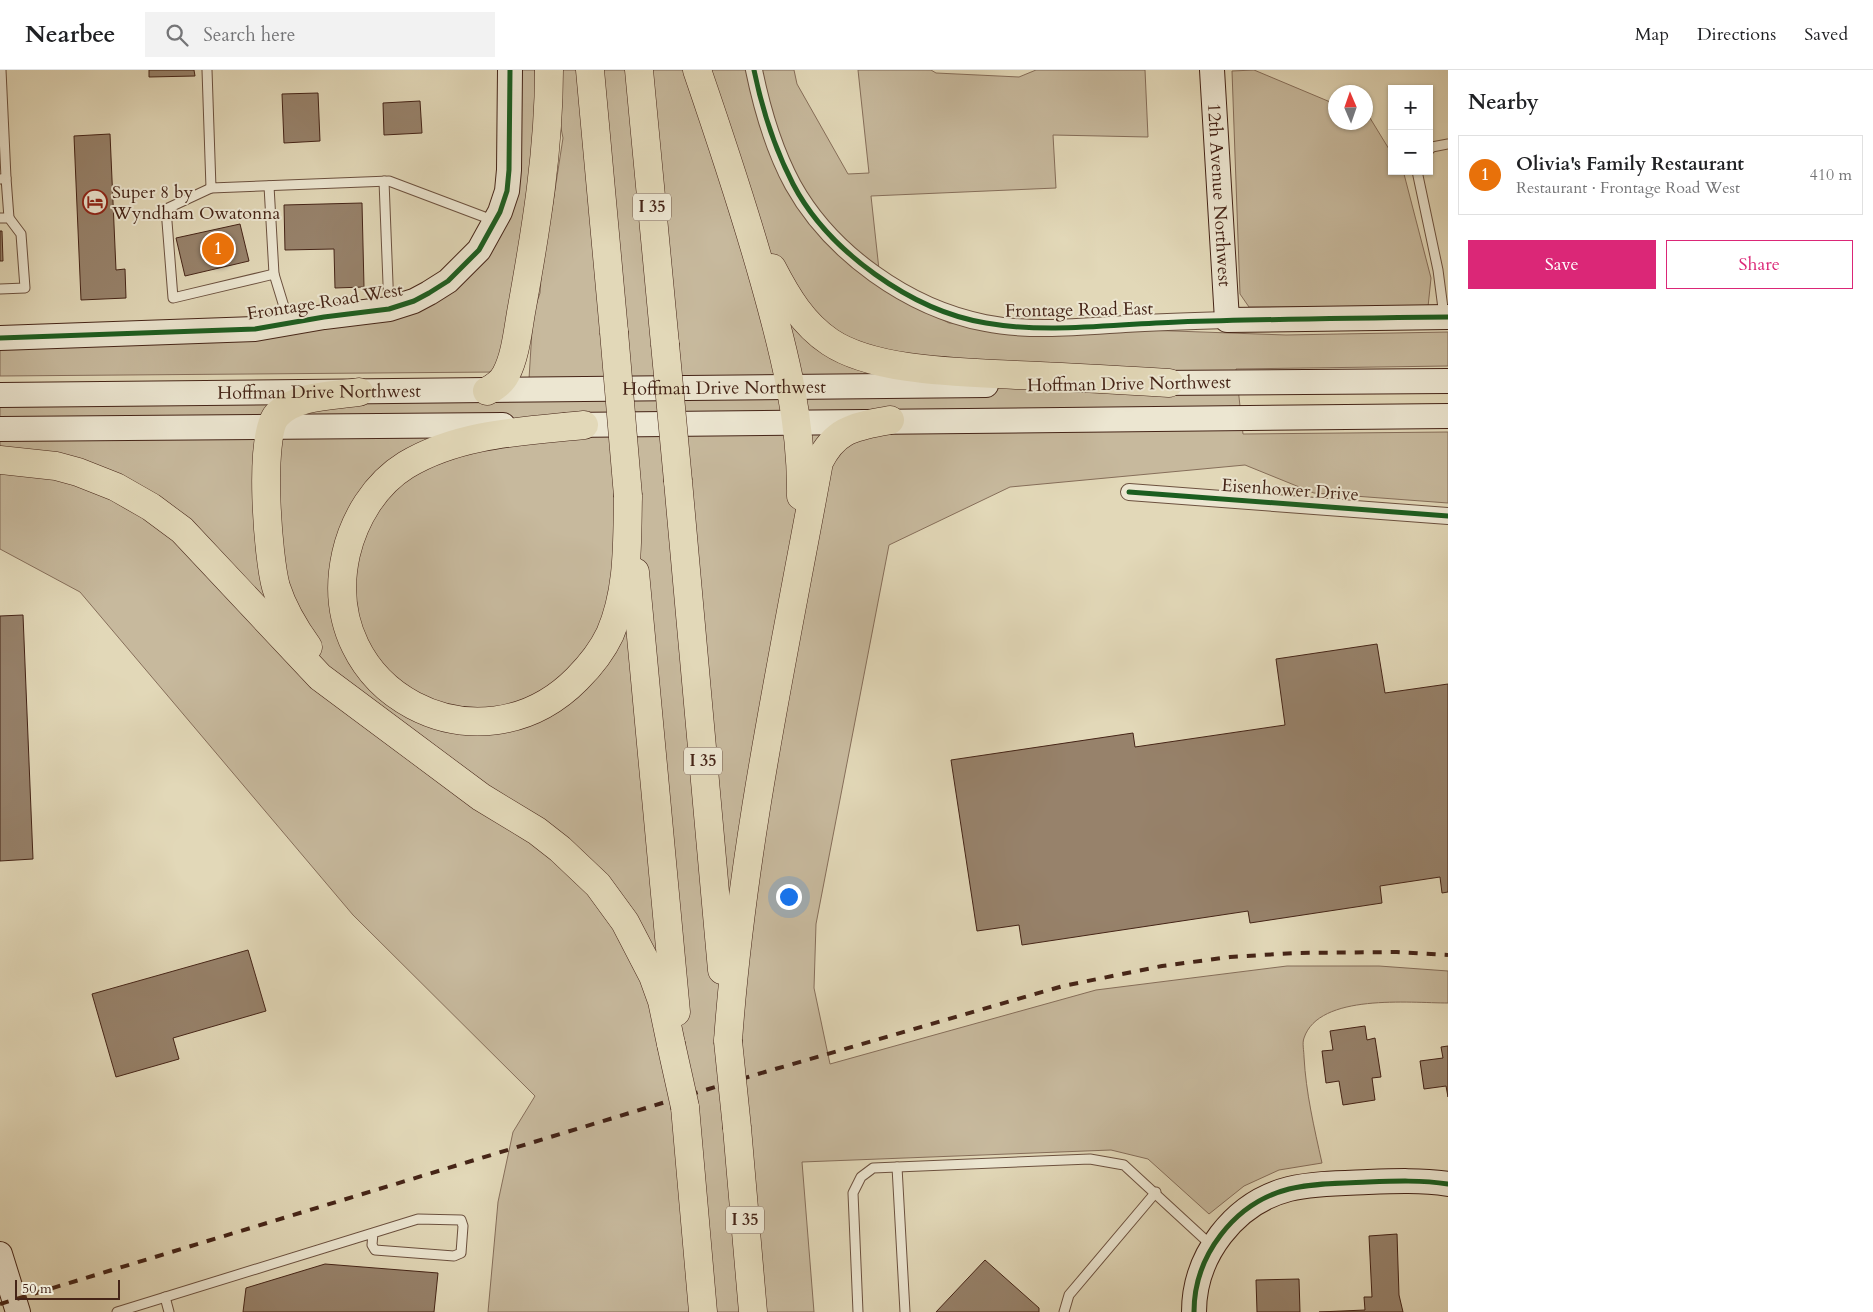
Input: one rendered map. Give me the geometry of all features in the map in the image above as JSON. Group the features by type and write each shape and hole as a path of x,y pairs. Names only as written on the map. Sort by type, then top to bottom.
{"highway":[{"path":"487,391 496,386 506,374 515,342 546,149 549,70"},
{"path":"590,70 676,1044 685,1107 703,1312"},
{"name":"I 35","path":"640,70 753,1312"},
{"path":"697,70 744,207 781,339 798,422 800,507 792,607"},
{"path":"744,207 783,290 794,307 810,327 832,343 856,355 884,362 945,371 1169,383"},
{"path":"359,392 295,402 276,416 269,426 267,450 268,544 276,588 295,629 310,650 377,720"},
{"path":"728,1041 738,931 792,607 819,462 838,435 853,427 890,420"},
{"path":"584,425 505,434 465,441 431,453 406,465 387,480 358,519 349,540 344,563 342,606 347,628 355,649 383,685 422,709 444,717 467,721 512,717 552,700 585,671 600,652 610,634 620,605 626,573 628,496"},
{"path":"0,460 56,466 78,472 116,487 152,507 182,530 320,677 481,797 537,831 560,848 598,886 625,922 653,976 676,1044"}],"main road":[{"name":"Frontage Road West","path":"0,338 255,330 324,317 389,309 414,301 448,281 479,250 495,221 507,191 510,170 510,70"},
{"name":"12th Avenue Northwest","path":"1212,70 1227,320"},
{"name":"Frontage Road East","path":"1227,320 1446,317"},
{"name":"Hoffman Drive Northwest","path":"0,395 791,389 1448,381"},
{"name":"Hoffman Drive Northwest","path":"0,429 1448,416"},
{"path":"1194,1312 1197,1283 1213,1246 1223,1230 1239,1216 1269,1197 1290,1189 1364,1182 1415,1181 1448,1184"},
{"path":"0,1254 18,1312"}],"street":[{"name":"Frontage Road East","path":"754,70 766,118 794,185 815,217 865,268 903,292 957,316 985,323 1015,327 1088,327 1227,320"},
{"name":"Eisenhower Drive","path":"1129,492 1448,516"}],"lane":[{"path":"0,289 25,288 21,234 4,218 1,70"},
{"path":"207,70 211,188"},
{"path":"1433,147 1448,144"},
{"path":"1418,175 1446,317"},
{"path":"384,181 389,309"},
{"path":"274,274 173,298 166,209 211,188 389,181 495,221"},
{"path":"268,186 274,274 289,324"},
{"path":"858,1312 853,1193 861,1177 873,1168 1090,1160 1124,1165 1156,1192 1213,1246"},
{"path":"897,1167 905,1312"},
{"path":"1064,1312 1069,1295 1156,1192"},
{"path":"117,1312 418,1219 461,1220 463,1226 461,1253 454,1256 375,1250 372,1245 373,1233"},
{"path":"165,1297 169,1312"}],"shaded area":[{"path":"519,70 535,70 539,155 534,252 496,372 0,376 0,348 265,339 325,327 483,261 510,219 517,155"},
{"path":"549,70 794,70 797,84 848,174 869,173 858,70 931,70 936,73 1019,77 1036,70 1145,70 1148,137 1053,135 1056,188 871,196 881,288 949,323 1286,335 1448,332 1448,366 1236,369 1243,434 1448,432 1448,503 1314,493 1245,465 1010,487 889,545 816,924 814,988 830,1064 1096,990 1287,966 1379,966 1448,971 1448,1003 1390,1002 1346,1007 1327,1014 1313,1024 1304,1038 1303,1047 1308,1097 1322,1163 1279,1170 1244,1186 1209,1214 1148,1159 1111,1150 802,1162 814,1312 488,1312 498,1202 513,1132 535,1096 353,915 80,592 0,549 0,385 401,384 475,378 529,379 533,314 540,293 543,250 552,209 563,138"},
{"path":"1254,70 1328,101 1328,130 1373,130 1373,123 1388,147 1388,175 1404,175 1431,278 1428,307 1249,307 1240,294 1232,71"}],"building":[{"path":"149,70 194,70 195,76 149,77"},
{"path":"318,93 320,141 284,143 282,94"},
{"path":"420,101 422,133 384,135 383,103"},
{"name":"Super 8 by Wyndham Owatonna","path":"110,134 116,270 125,269 126,298 81,300 74,136"},
{"path":"362,203 364,287 335,288 334,249 285,250 284,205"},
{"path":"240,224 249,261 185,276 176,238"},
{"path":"0,231 2,231 3,261 0,261"},
{"path":"23,615 33,859 0,861 0,616"},
{"path":"1377,644 1385,693 1448,684 1448,892 1442,893 1440,877 1380,886 1382,903 1250,923 1248,911 1022,945 1019,925 977,931 951,760 1133,733 1135,747 1285,725 1276,659"},
{"path":"248,950 266,1011 173,1038 179,1059 116,1077 92,994"},
{"path":"1365,1026 1367,1040 1375,1038 1381,1077 1372,1078 1375,1100 1343,1105 1339,1081 1326,1083 1322,1051 1333,1050 1330,1031"},
{"path":"1448,1046 1448,1097 1446,1086 1424,1089 1420,1061 1443,1058 1441,1047"},
{"path":"1397,1234 1399,1295 1403,1312 1319,1312 1365,1310 1364,1297 1372,1297 1369,1236"},
{"path":"985,1260 1039,1308 1039,1312 936,1312"},
{"path":"325,1264 438,1273 434,1312 243,1312 246,1288"},
{"path":"1299,1279 1300,1312 1257,1312 1256,1280"}],"railway":[{"path":"0,1304 758,1074 1063,986 1162,966 1230,957 1295,953 1397,952 1448,955"}],"cycle path":[{"path":"0,338 255,329 324,317 389,309 414,301 448,281 479,250 500,212 507,191 509,170 510,70"},
{"path":"754,70 761,99 780,157 808,209 850,254 875,274 930,306 958,316 986,323 1034,328 1212,321 1448,317"},
{"path":"1129,492 1448,516"},
{"path":"1194,1312 1196,1291 1201,1271 1210,1252 1235,1219 1251,1206 1269,1196 1289,1189 1328,1184 1408,1181 1448,1184"}],"place":[{"name":"Super 8 by Wyndham Owatonna","path":"95,202"},
{"name":"Olivia's Family Restaurant","path":"218,249"}]}
